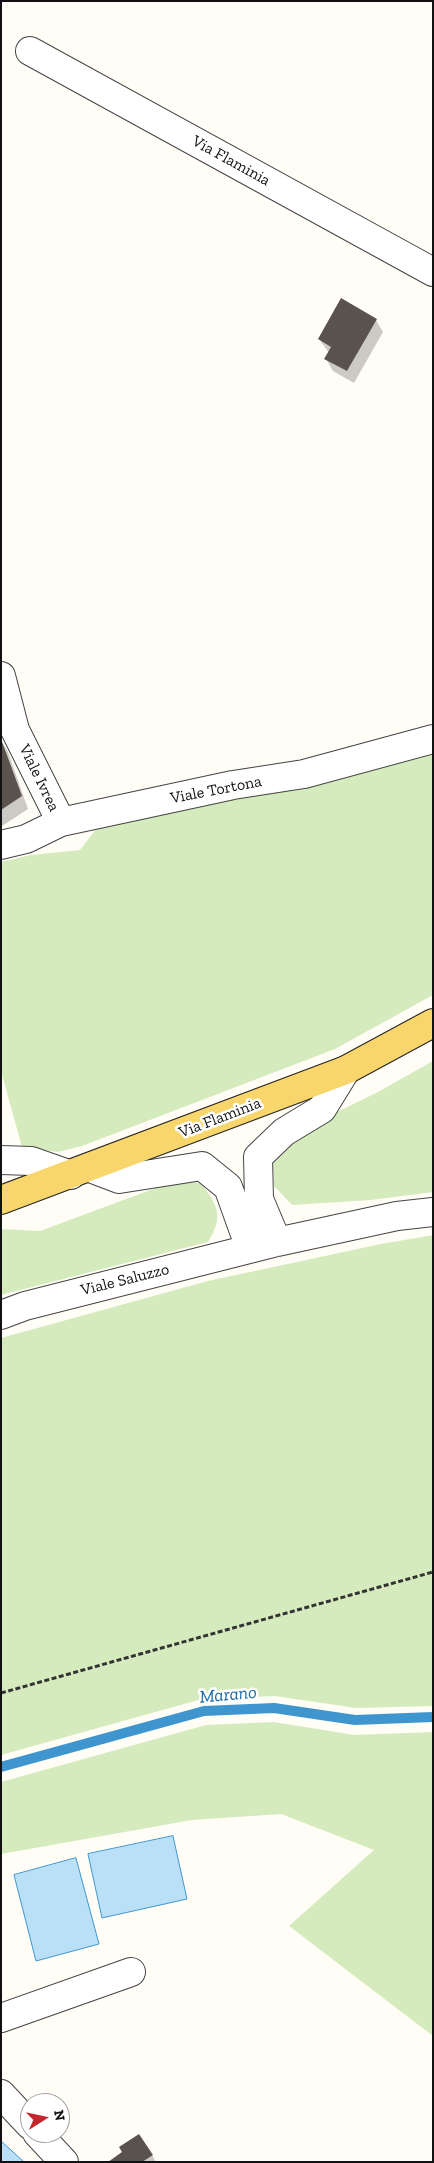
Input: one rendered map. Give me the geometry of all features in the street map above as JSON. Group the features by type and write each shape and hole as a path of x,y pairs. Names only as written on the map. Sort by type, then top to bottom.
{"main road":[{"name":"Via Flaminia","path":"1,1200 346,1070 433,1023"}],"street":[{"name":"Via Flaminia","path":"30,51 433,272"},
{"name":"Viale Ivrea","path":"1,676 15,730 60,822"},
{"name":"Viale Tortona","path":"1,845 26,839 60,822 233,785 304,774 433,739"},
{"path":"277,1242 260,1199 258,1157 284,1132 322,1109 346,1070"},
{"path":"1,1160 31,1161 119,1179 202,1166 228,1187 250,1248"},
{"name":"Viale Saluzzo","path":"1,1315 25,1306 250,1248 397,1216 433,1212"},
{"path":"1,2018 132,1972"},
{"path":"1,2094 20,2114"},
{"path":"47,2143 64,2162"}],"path":[{"path":"1,1693 433,1572"}],"green space":[{"path":"433,751 433,995 335,1049 82,1146 58,1152 22,1147 1,1071 1,862 31,855 80,850 97,828"},
{"path":"433,1061 433,1192 371,1200 292,1205 274,1186 273,1159 292,1134 376,1093"},
{"path":"180,1179 202,1184 212,1199 217,1212 217,1218 213,1233 208,1242 1,1295 1,1229 40,1231"},
{"path":"433,1235 433,1706 356,1708 275,1696 202,1699 1,1755 1,1338 208,1281 381,1244"},
{"path":"274,1722 354,1735 433,1732 433,2036 289,1926 374,1850 281,1814 192,1820 1,1854 1,1782 206,1725"}],"water":[{"path":"173,1836 187,1899 102,1918 88,1854"},
{"path":"76,1858 99,1944 36,1961 14,1875"},
{"path":"1,2141 24,2162 1,2162"}],"building":[{"path":"341,298 377,319 347,371 324,359 331,347 318,339"},
{"path":"1,739 22,796 1,810"},
{"path":"139,2134 153,2155 142,2162 108,2162 122,2152 119,2147"}],"waterway":[{"name":"Marano","path":"1,1767 204,1711 274,1708 355,1720 433,1717"}]}
